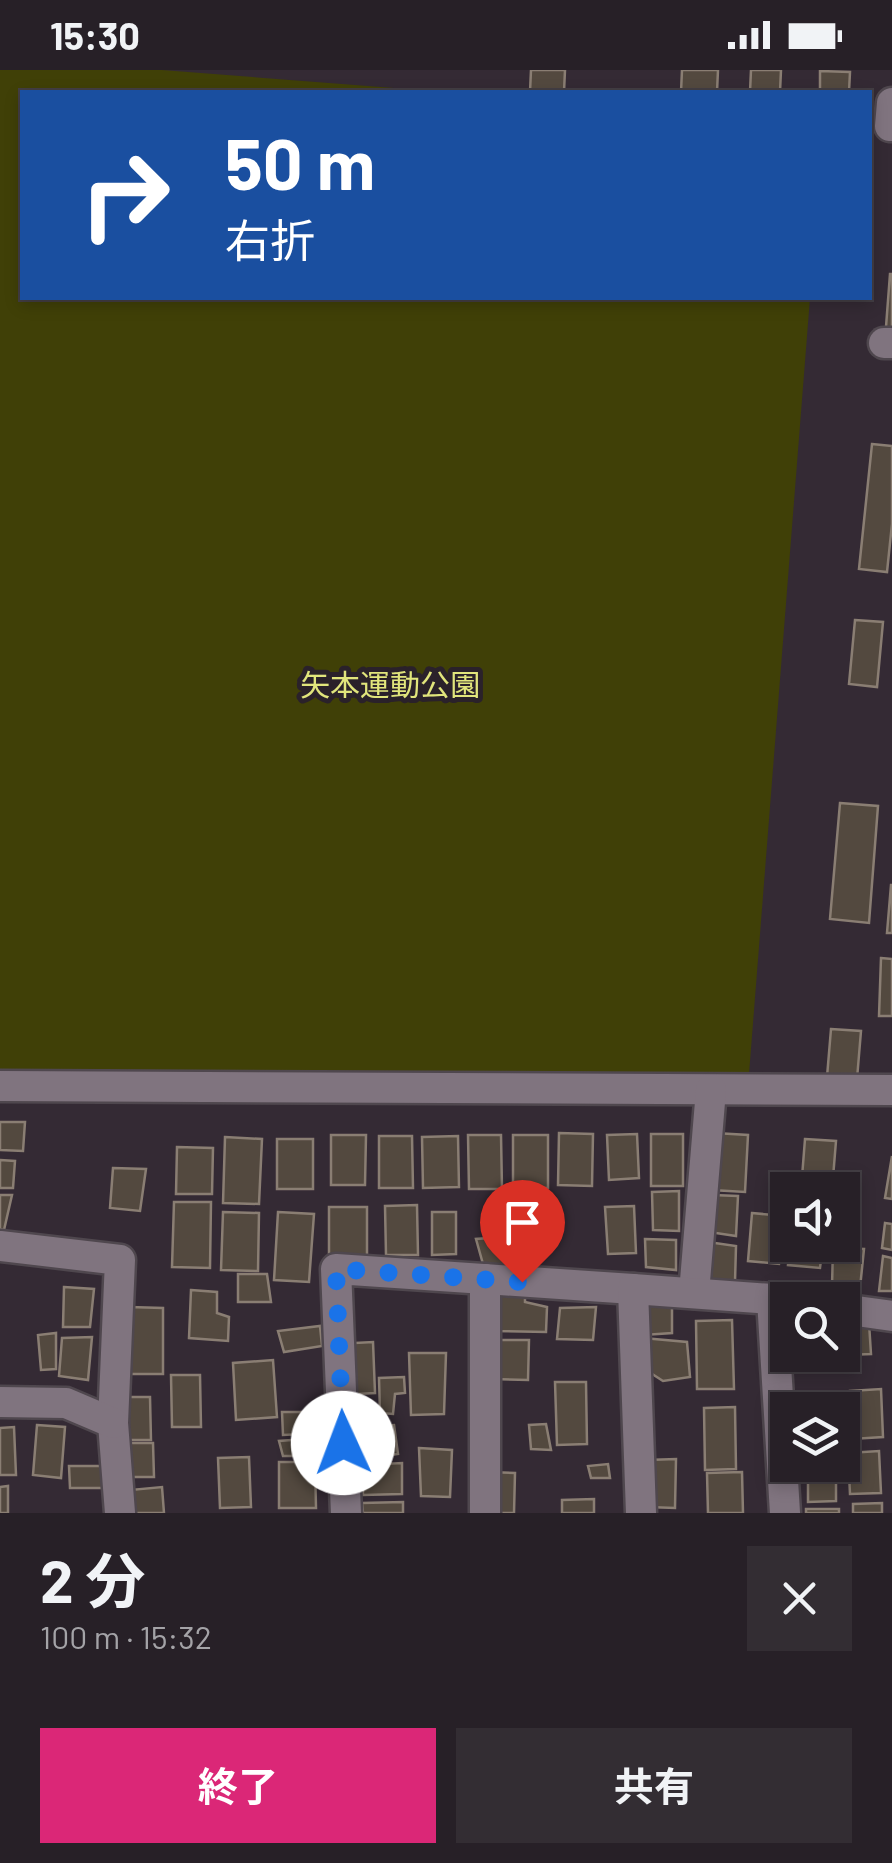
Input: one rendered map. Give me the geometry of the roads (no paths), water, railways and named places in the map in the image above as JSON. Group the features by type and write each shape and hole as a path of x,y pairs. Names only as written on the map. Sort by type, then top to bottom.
{"street":[{"path":"0,1086 892,1090"},
{"path":"694,1294 710,1090"},
{"path":"0,1246 120,1260 113,1424 120,1513"},
{"path":"346,1513 336,1269 770,1299"},
{"path":"484,1513 485,1279"},
{"path":"633,1289 640,1513"},
{"path":"860,1312 892,1316"},
{"path":"782,1372 786,1513"},
{"path":"0,1402 66,1403 113,1424"}],"park label":[{"name":"矢本運動公園","path":"390,686"}]}
